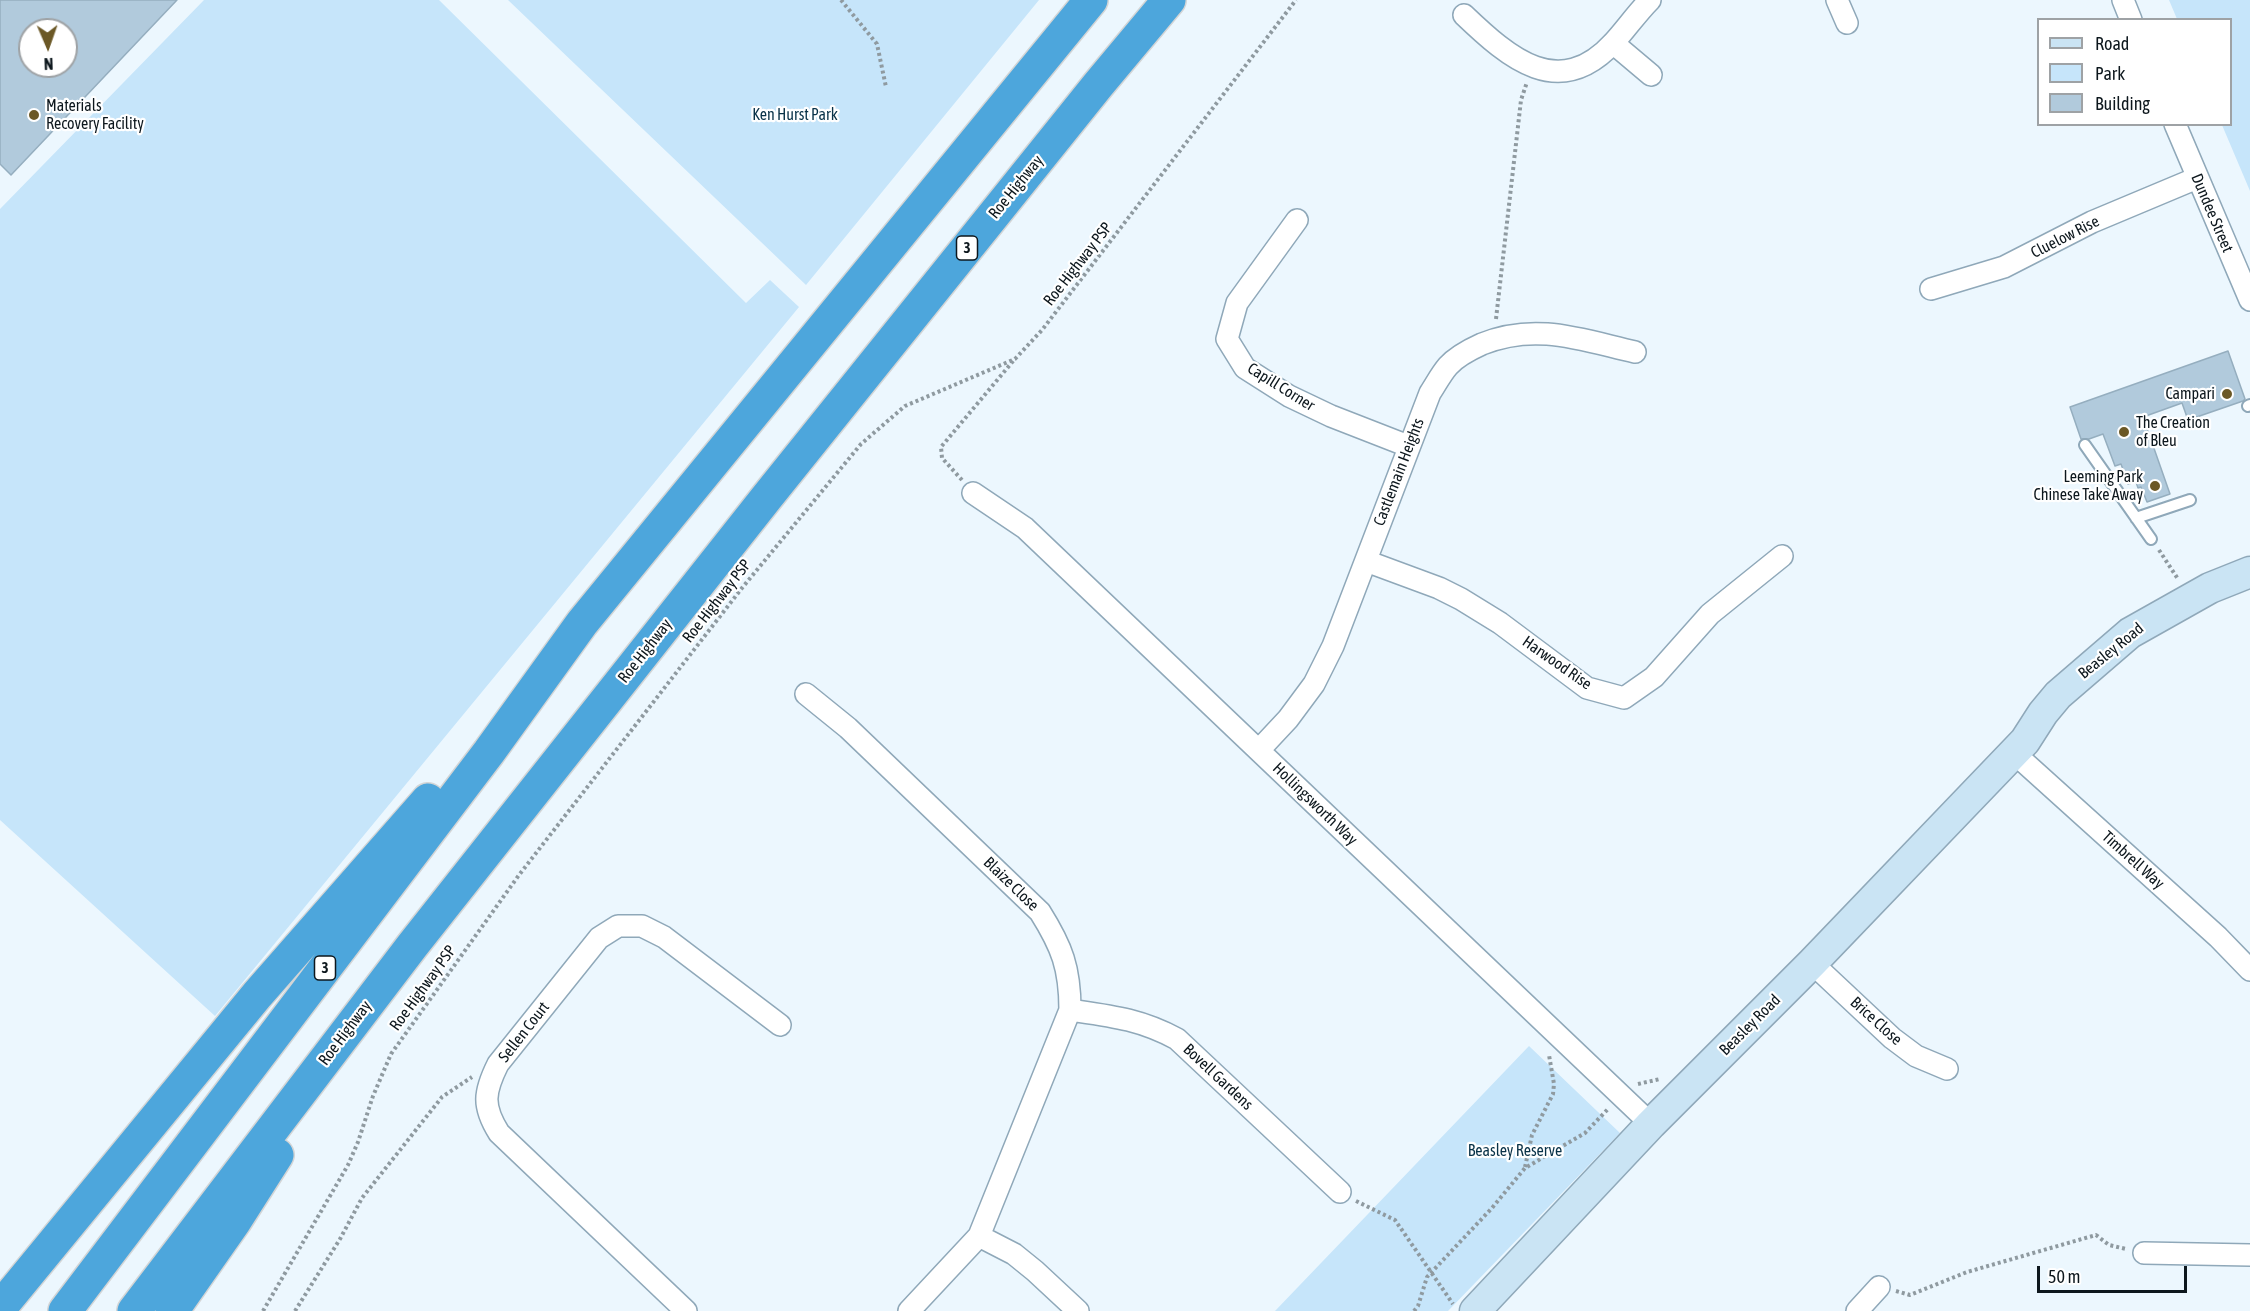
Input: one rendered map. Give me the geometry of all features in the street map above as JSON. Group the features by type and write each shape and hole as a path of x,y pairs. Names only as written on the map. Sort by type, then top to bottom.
{"highway":[{"name":"3","path":"65,1311 482,761 582,623 1091,0"},
{"name":"Roe Highway","path":"134,1311 412,946 767,497 1169,0"},
{"path":"0,1308 257,995 582,623"},
{"path":"172,1311 235,1221 412,946"}],"main road":[{"name":"Beasley Road","path":"2020,747 2058,695 2130,633 2210,588 2250,572"},
{"name":"Beasley Road","path":"1465,1309 1812,963 2020,747 2050,725 2098,679 2141,644 2203,607 2250,588"}],"street":[{"path":"1464,15 1500,49 1532,67 1561,72 1587,64 1613,43 1650,0"},
{"path":"1837,0 1847,23"},
{"path":"2123,0 2130,18"},
{"path":"1613,43 1651,75"},
{"name":"Dundee Street","path":"2176,126 2250,300"},
{"name":"Cluelow Rise","path":"1931,289 2004,267 2092,222 2197,178"},
{"name":"Capill Corner","path":"1297,220 1237,303 1227,339 1245,368 1289,396 1331,416 1408,446"},
{"name":"Castlemain Heights","path":"1259,750 1288,719 1314,684 1333,646 1408,446 1430,393 1449,365 1472,348 1499,337 1527,333 1551,333 1635,352"},
{"name":"Hollingsworth Way","path":"973,493 1025,528 1651,1124"},
{"name":"Harwood Rise","path":"1366,561 1439,588 1461,599 1500,623 1587,688 1624,698 1654,677 1710,614 1782,556"},
{"name":"Blaize Close","path":"806,694 848,728 1040,912 1055,935 1066,961 1070,1010 979,1236"},
{"name":"Timbrell Way","path":"2020,747 2249,967"},
{"name":"Sellen Court","path":"686,1311 499,1133 489,1116 486,1097 490,1079 498,1064 599,938 618,926 642,926 664,937 780,1025"},
{"name":"Brice Close","path":"1812,963 1892,1038 1916,1056 1947,1070"},
{"name":"Bovell Gardens","path":"1070,1010 1131,1019 1177,1039 1340,1192"},
{"path":"909,1311 979,1236 1014,1254 1078,1311"},
{"path":"2144,1253 2250,1255"},
{"path":"1857,1311 1879,1287"}],"lane":[{"path":"2085,445 2151,539"},
{"path":"2136,518 2190,500"}],"path":[{"path":"842,0 877,44 886,87"},
{"name":"Roe Highway PSP","path":"262,1311 348,1165 391,1054 519,875 742,588 861,444 905,406 1015,359 1042,330 1296,0"},
{"path":"1499,337 1495,315 1521,100 1532,67"},
{"path":"973,493 942,458 941,447 1015,359"},
{"path":"2151,539 2182,585"},
{"path":"1524,1168 1532,1135 1553,1094 1554,1084 1549,1052 1557,1035"},
{"path":"295,1311 340,1239 362,1197 442,1097 478,1074 490,1079"},
{"path":"1414,1311 1418,1306 1427,1276 1492,1208 1524,1168 1585,1132 1610,1107"},
{"path":"1340,1192 1395,1220 1430,1273 1465,1309"},
{"path":"1879,1287 1910,1295 1967,1272 2096,1234 2109,1245 2144,1253"}],"green space":[{"path":"204,0 439,0 746,303 770,280 799,307 215,1016 0,820 0,209"},
{"name":"Ken Hurst Park","path":"508,0 1039,0 806,285"},
{"path":"2169,0 2250,0 2250,191 2222,126 2232,126 2232,18 2177,18"},
{"name":"Beasley Reserve","path":"1529,1046 1620,1133 1448,1311 1275,1311"}],"building":[{"name":"Materials Recovery Facility","path":"0,0 177,0 11,175 0,164"},
{"path":"2228,351 2245,399 2243,401 2188,420 2182,403 2143,417 2170,494 2147,502 2141,487 2138,488 2136,482 2128,484 2121,464 2115,466 2103,434 2081,439 2070,407"}],"place":[{"name":"Materials Recovery Facility","path":"34,115"},
{"name":"Campari","path":"2227,394"},
{"name":"The Creation of Bleu","path":"2124,432"},
{"name":"Leeming Park Chinese Take Away","path":"2155,486"}]}
